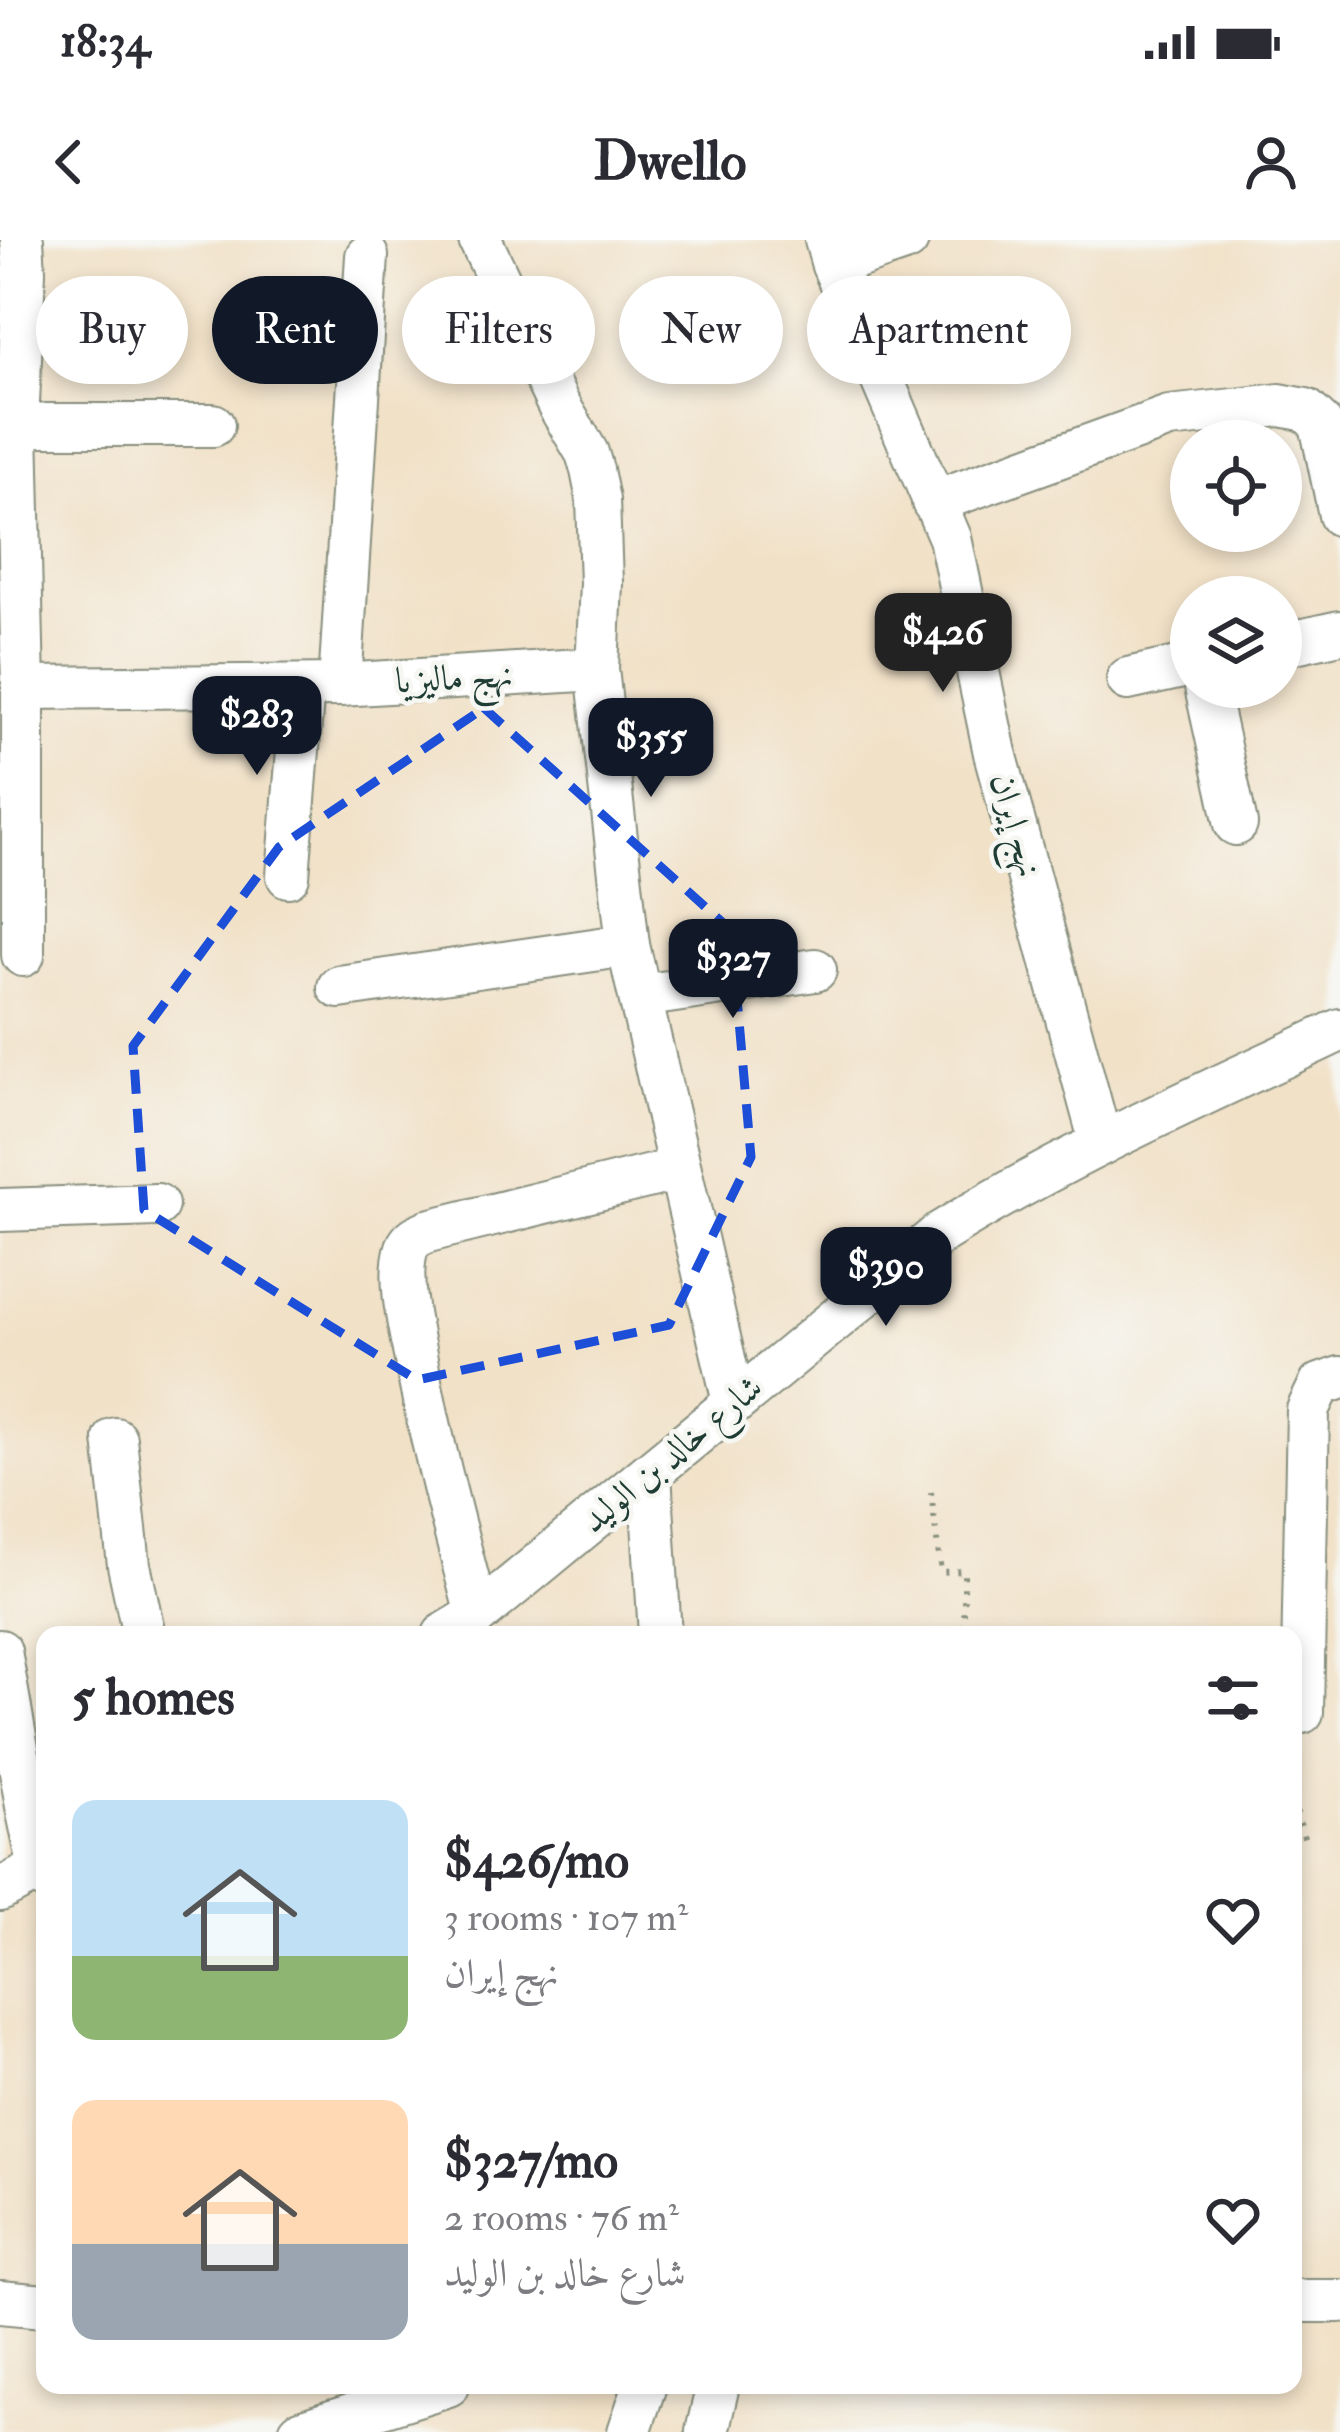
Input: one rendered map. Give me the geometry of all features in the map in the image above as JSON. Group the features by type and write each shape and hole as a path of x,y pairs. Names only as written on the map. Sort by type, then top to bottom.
{"street":[{"path":"22,240 17,425 23,955"},
{"path":"480,240 558,404 587,452 598,500 597,670 628,945 734,1402"},
{"path":"829,253 907,240"},
{"name":"نهج إيران","path":"829,253 950,538 995,753 1101,1143"},
{"path":"288,876 322,685 367,256"},
{"path":"934,502 1168,417 1280,404 1306,410 1322,424 1340,514"},
{"path":"17,425 213,425"},
{"path":"1302,640 1340,632"},
{"name":"نهج ماليزيا","path":"22,688 322,685 597,670"},
{"path":"1128,679 1170,670"},
{"path":"1211,708 1236,824"},
{"path":"339,987 628,945"},
{"path":"640,996 814,970"},
{"name":"شارع خالد بن الوليد","path":"460,1625 942,1232 1101,1143 1340,1030"},
{"path":"460,1625 407,1317 407,1246 428,1231 680,1168"},
{"path":"0,1210 157,1205"},
{"path":"1312,1709 1308,1410 1320,1385 1340,1378"},
{"path":"115,1438 128,1565 142,1626"},
{"path":"650,1472 659,1626"},
{"path":"0,1651 36,1835"},
{"path":"0,1890 36,1874"},
{"path":"1302,2301 1340,2301"},
{"path":"0,2302 36,2305"},
{"path":"300,2432 420,2394"},
{"path":"629,2432 642,2394"},
{"path":"707,2432 716,2394"}],"path":[{"path":"931,1492 941,1572 964,1571 964,1626"},
{"path":"1302,1830 1306,1844"}],"highlighted area":[{"path":"484,708 731,930 751,1157 669,1325 417,1380 144,1210 133,1046 279,847"}]}
